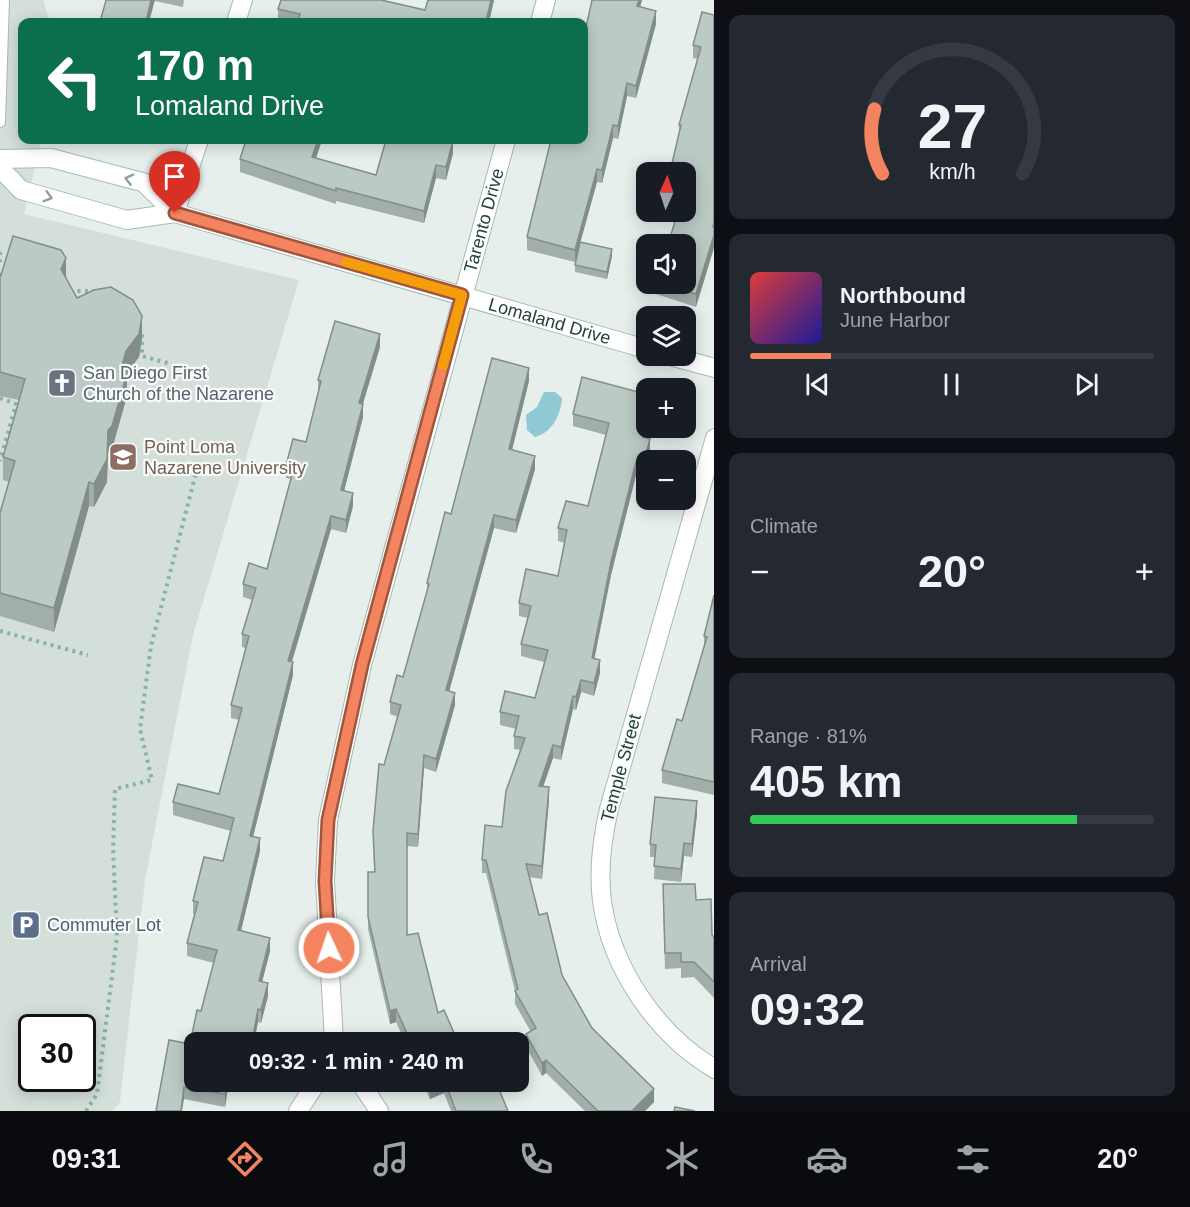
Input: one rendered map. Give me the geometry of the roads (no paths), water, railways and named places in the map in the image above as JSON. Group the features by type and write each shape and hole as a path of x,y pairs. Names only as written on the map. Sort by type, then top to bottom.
{"street":[{"path":"237,18 243,0"},
{"path":"541,18 546,0"},
{"path":"175,213 198,144"},
{"name":"Tarento Drive","path":"333,1032 325,881 328,820 362,665 505,144"},
{"name":"Lomaland Drive","path":"0,159 51,158 143,182 175,213"},
{"name":"Lomaland Drive","path":"0,168 21,190 127,220 175,213 636,346"},
{"path":"696,363 714,368"},
{"name":"Temple Street","path":"714,438 609,809 601,860 601,887 609,932 634,987 672,1036 714,1069"},
{"path":"298,1111 310,1092"},
{"path":"367,1092 379,1111"}],"lane":[{"path":"0,122 4,0"}],"water":[{"path":"544,392 555,392 562,398 561,404 558,416 551,427 535,437 527,430 526,415 537,407"}],"place":[{"name":"San Diego First Church of the Nazarene","path":"62,383"},
{"name":"Point Loma Nazarene University","path":"123,457"},
{"name":"Commuter Lot","path":"26,925"}]}
